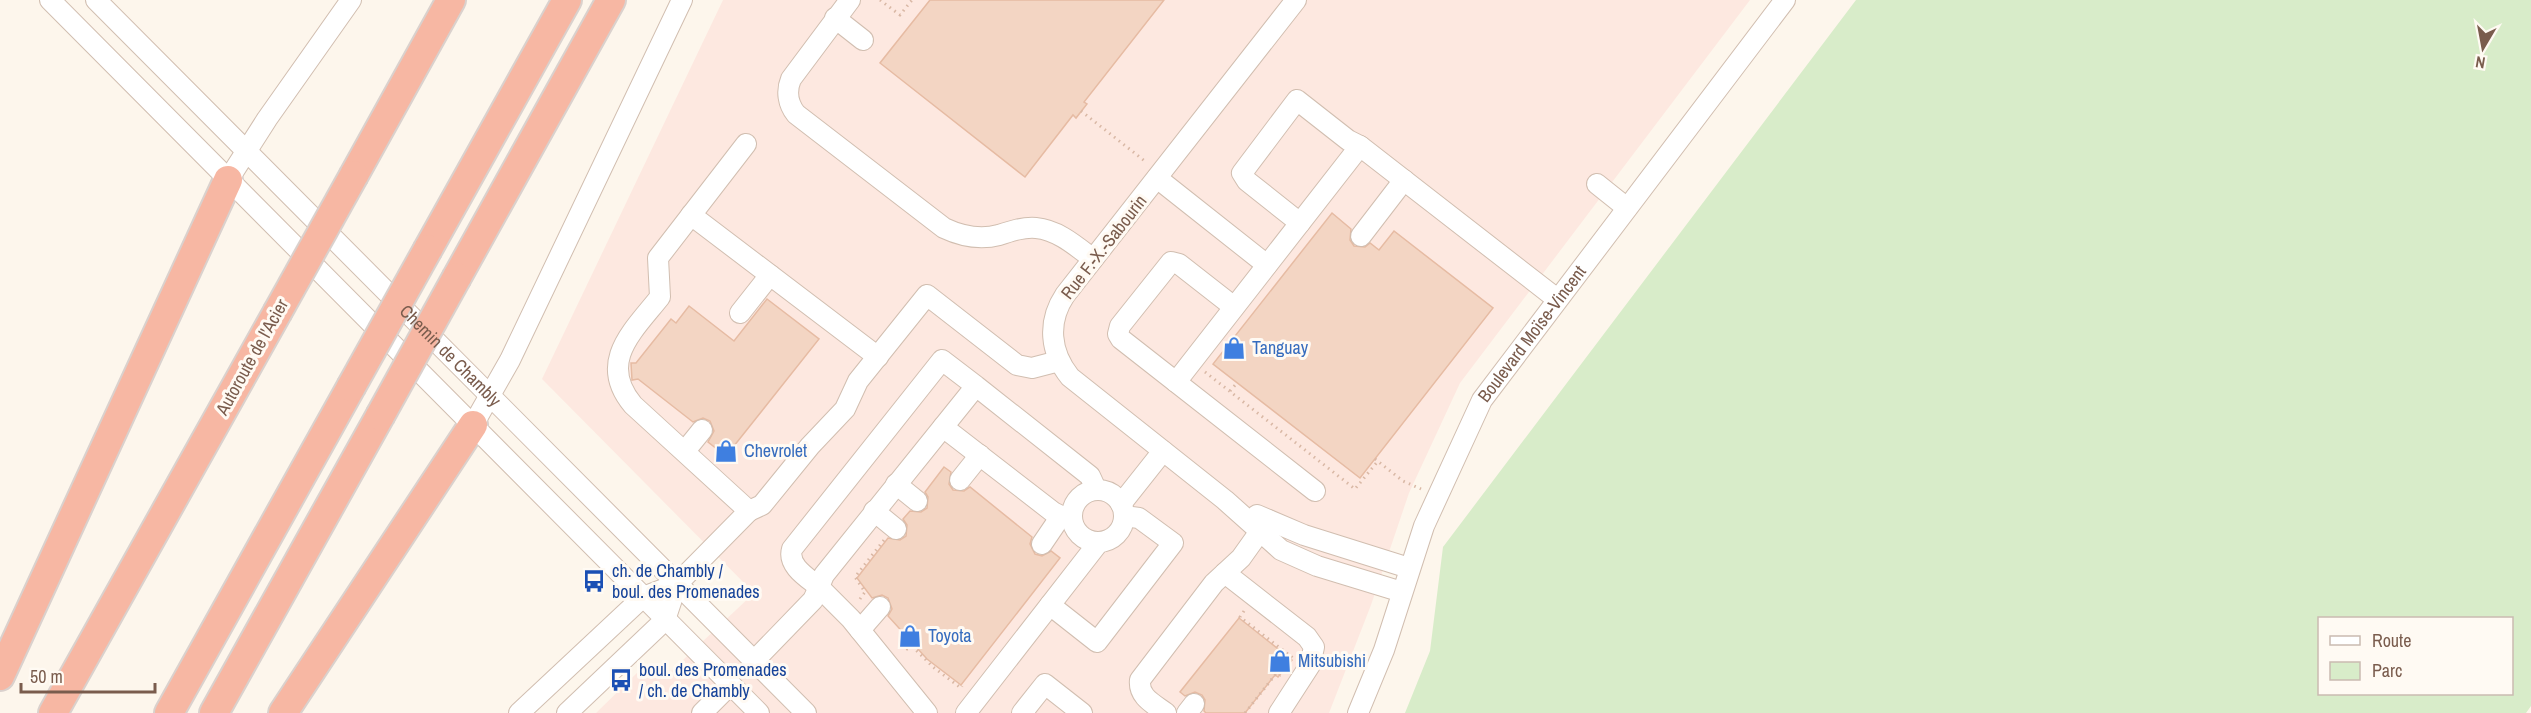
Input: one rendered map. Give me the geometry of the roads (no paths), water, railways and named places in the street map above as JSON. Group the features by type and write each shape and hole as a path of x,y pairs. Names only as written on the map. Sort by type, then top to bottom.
{"highway":[{"name":"Autoroute de l'Acier","path":"53,713 451,0"},
{"path":"169,713 567,0"},
{"path":"214,713 611,0"},
{"path":"0,676 228,180"},
{"path":"283,713 473,425"}],"street":[{"name":"Chemin de Chambly","path":"50,0 759,713"},
{"name":"Chemin de Chambly","path":"96,0 491,394 806,713"},
{"path":"228,180 351,0"},
{"path":"473,425 510,360 682,0"},
{"name":"Boulevard Moïse-Vincent","path":"1358,713 1384,650 1409,568 1431,510 1482,400 1785,0"},
{"name":"Rue F.-X.-Sabourin","path":"1059,361 1053,341 1055,317 1065,295 1093,259 1153,171 1293,1"},
{"path":"863,40 842,6 790,79 788,94 796,114 944,228 960,234 980,237 1020,229 1042,229 1067,240 1093,259"},
{"path":"1300,223 1247,181 1242,173 1297,100 1557,299"},
{"path":"746,144 658,258 660,297 625,342 617,364 619,382 624,395 749,511"},
{"path":"1176,382 1360,146"},
{"path":"1153,171 1267,265"},
{"path":"1361,236 1404,180"},
{"path":"1597,184 1627,208"},
{"path":"691,215 878,357"},
{"path":"1234,307 1179,264 1172,262 1118,331 1121,339 1315,490"},
{"path":"740,313 770,275"},
{"path":"519,713 643,597 677,584 749,511 762,505 845,409 858,381 927,295 1017,365 1032,368 1059,361 1076,382 1225,500 1264,526 1409,568"},
{"path":"927,713 860,630 819,587 794,565 792,549 942,360 1090,476 1096,489"},
{"path":"754,661 813,600 824,575 976,386"},
{"path":"943,427 1066,517 1082,537 1099,542 1108,540 1118,532 1122,510 1163,451"},
{"path":"685,451 702,430"},
{"path":"960,480 980,455"},
{"path":"896,484 917,501"},
{"path":"1042,544 1066,517 1076,500 1083,494 1096,489 1109,492 1122,510 1139,518 1173,543 1096,642 1050,605"},
{"path":"874,511 892,532"},
{"path":"1166,713 1142,694 1139,688 1140,680 1214,583 1241,558 1264,526"},
{"path":"1264,526 1281,550 1306,562 1402,592"},
{"path":"966,713 1099,542"},
{"path":"1225,573 1307,637 1314,646 1309,668 1279,713"},
{"path":"570,712 665,620 677,584"},
{"path":"860,630 880,607"},
{"path":"1023,713 1045,684 1061,707 1082,713"},
{"path":"702,713 730,685"}],"place":[{"name":"Tanguay","path":"1234,348"},
{"name":"Chevrolet","path":"726,451"},
{"name":"ch. de Chambly / boul. des Promenades","path":"594,581"},
{"name":"Toyota","path":"910,636"},
{"name":"Mitsubishi","path":"1280,661"},
{"name":"boul. des Promenades / ch. de Chambly","path":"621,680"}]}
